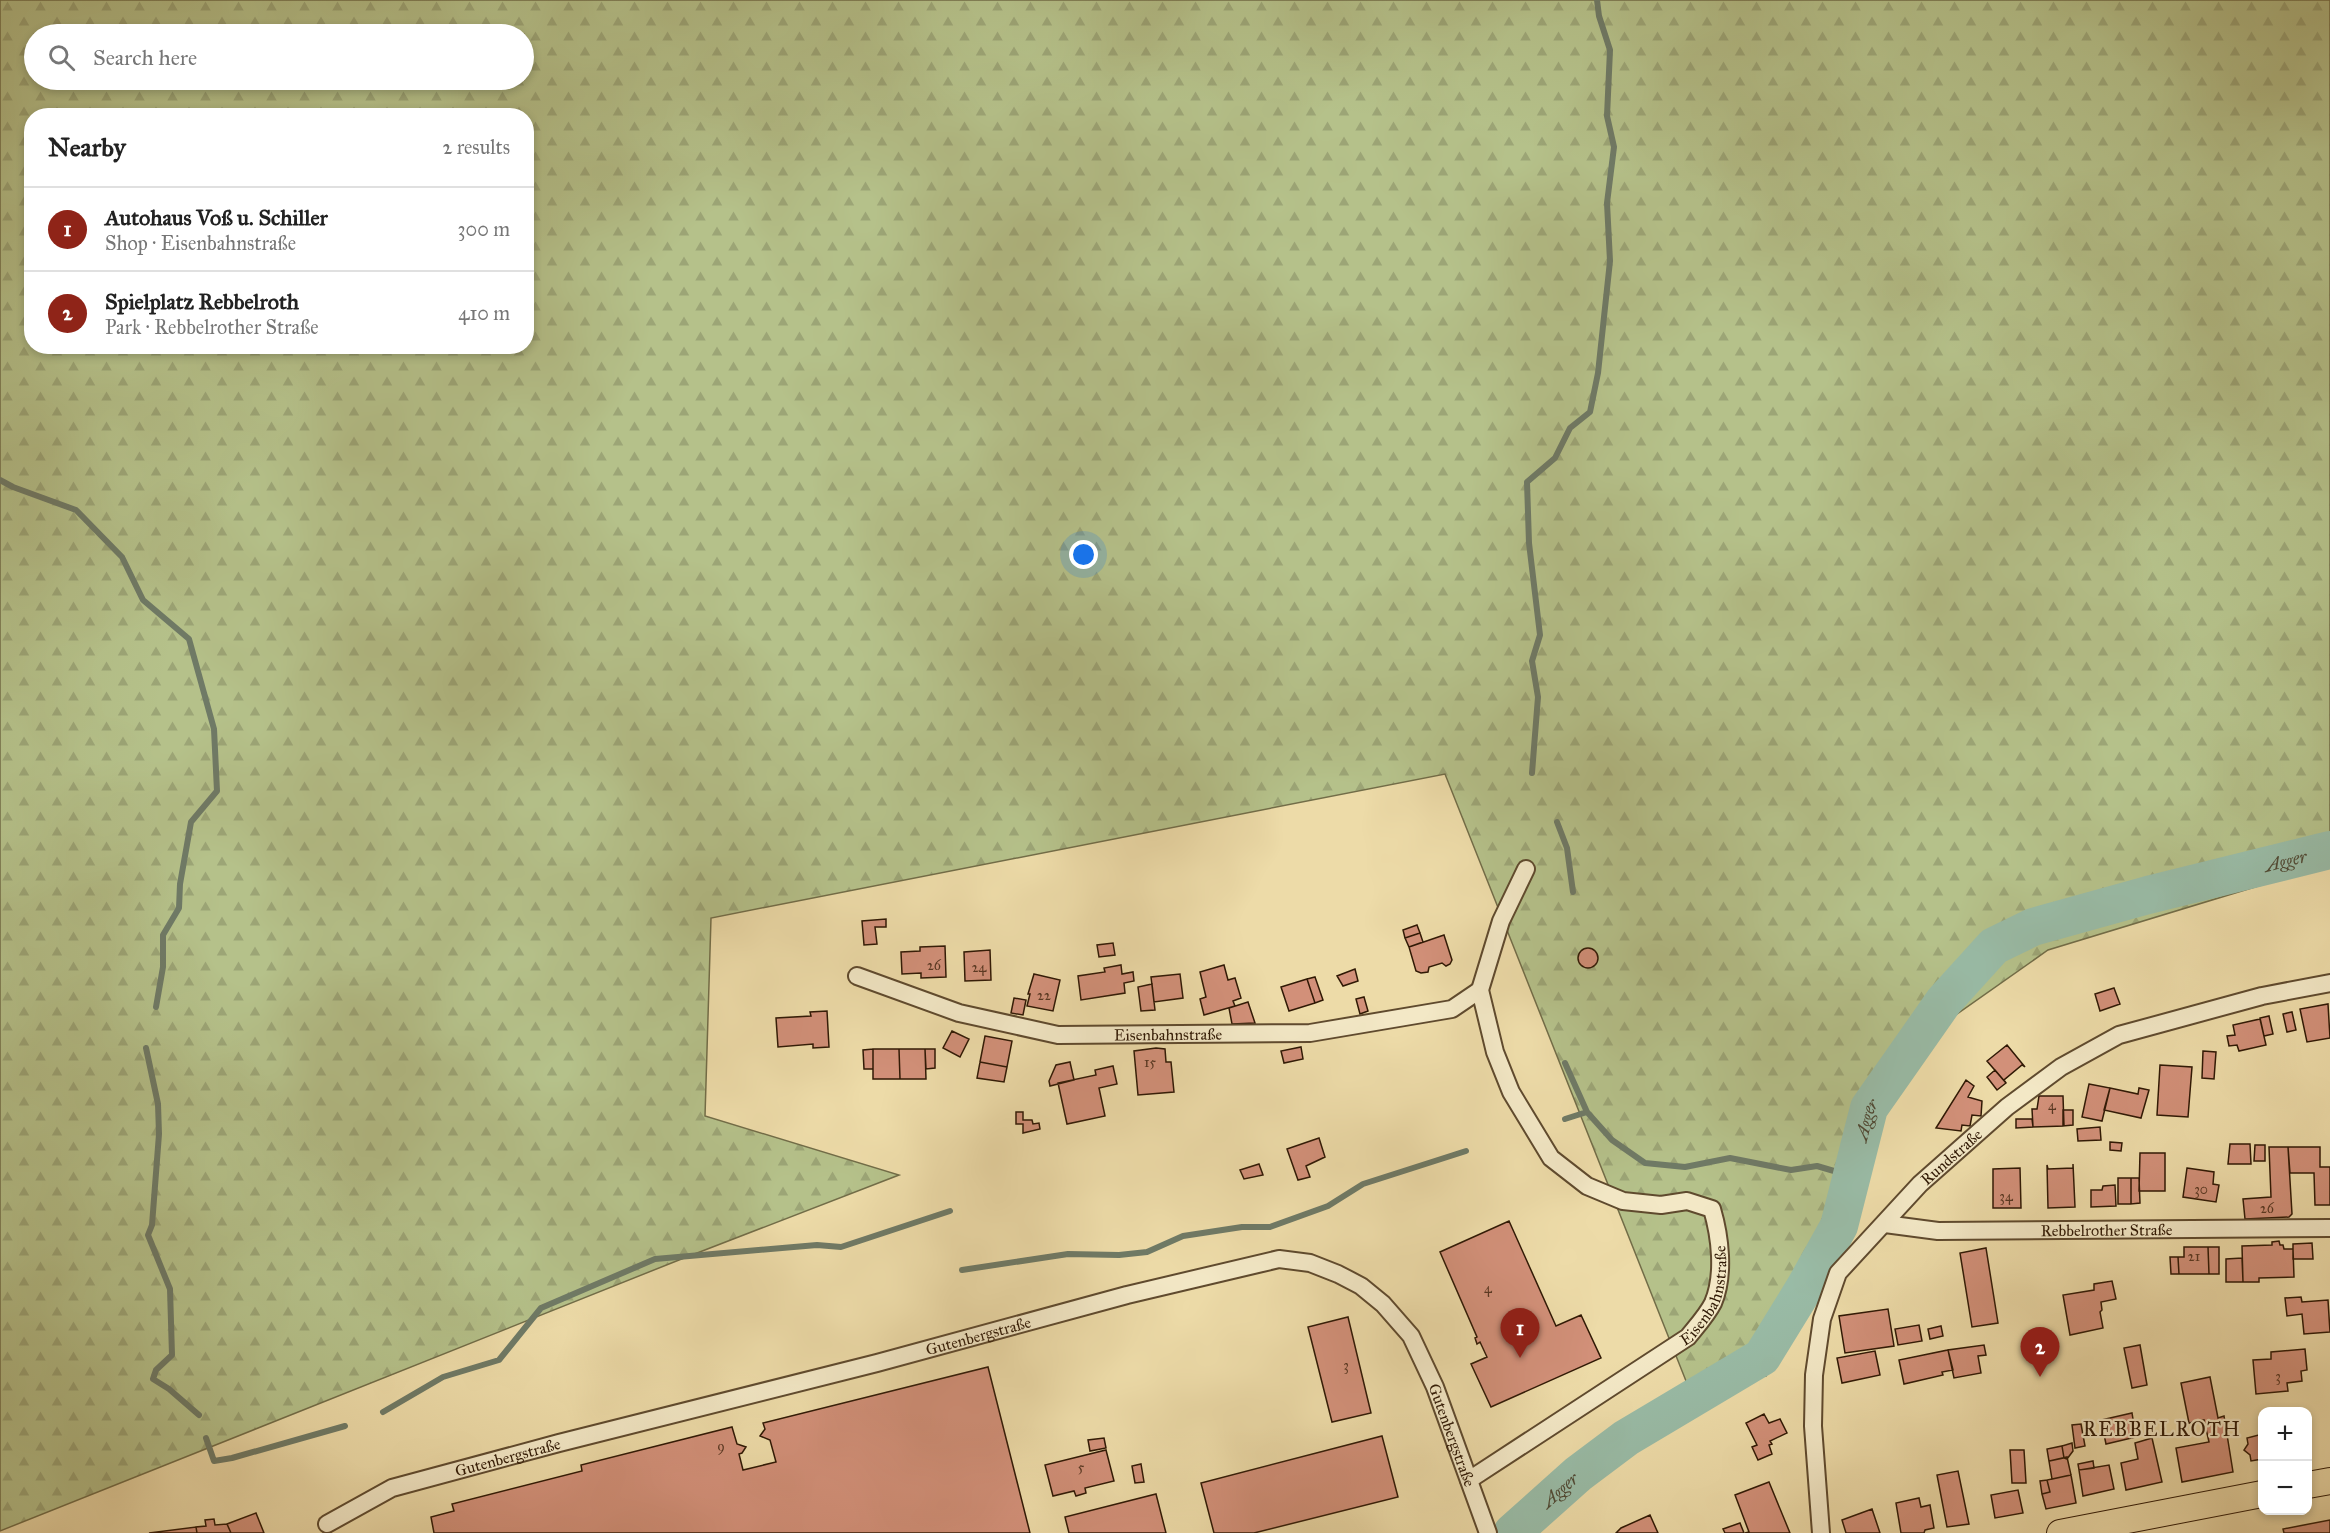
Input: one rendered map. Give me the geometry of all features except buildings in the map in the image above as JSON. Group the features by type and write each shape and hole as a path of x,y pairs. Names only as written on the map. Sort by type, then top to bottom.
{"main road":[{"path":"2312,1484 2330,1481"},
{"path":"2060,1533 2258,1495"}],"street":[{"path":"1480,990 1501,921 1526,869"},
{"name":"Eisenbahnstraße","path":"857,976 959,1013 1058,1035 1310,1033 1452,1009 1480,990 1495,1052 1511,1092 1551,1158 1587,1186 1623,1202 1661,1205 1687,1201 1712,1209 1718,1230 1721,1264 1713,1303 1688,1337 1468,1480"},
{"name":"Rundstraße","path":"1821,1533 1813,1426 1814,1375 1822,1319 1838,1274 1920,1184 2007,1107 2061,1067 2119,1035 2262,996 2330,983"},
{"name":"Rebbelrother Straße","path":"1884,1224 1938,1232 2330,1228"},
{"name":"Gutenbergstraße","path":"327,1524 393,1488 559,1443 877,1363 1127,1295 1279,1259 1310,1263 1361,1286 1398,1319 1411,1336 1435,1387 1488,1533"}],"green space":[{"path":"0,0 2330,0 2330,868 2304,872 2048,950 1940,1026 1841,1167 1766,1376 1688,1386 1445,774 711,918 705,1116 899,1175 679,1260 0,1531"}],"waterway":[{"path":"1532,773 1538,697 1532,661 1540,635 1529,543 1527,482 1555,458 1570,428 1590,412 1598,373 1610,261 1607,203 1614,147 1607,116 1610,50 1599,16 1597,0"},
{"path":"0,480 76,510 122,557 143,600 189,639 214,729 217,791 191,822 180,884 179,908 163,935 163,967 156,1007"},
{"path":"1557,822 1567,848 1573,892"},
{"name":"Agger","path":"1512,1533 1578,1474 1626,1438 1762,1357 1839,1226 1869,1108 1944,1001 1994,946 2033,927 2148,895 2330,850"},
{"path":"146,1048 158,1104 159,1134 152,1225 148,1235 170,1289 172,1355 156,1370 153,1379 169,1389 199,1415"},
{"path":"1565,1063 1587,1112"},
{"path":"1565,1119 1587,1112 1612,1140 1645,1163 1685,1167 1730,1158 1791,1170 1817,1166 1851,1176"},
{"path":"962,1270 1068,1254 1119,1255 1147,1252 1183,1236 1242,1227 1270,1227 1328,1206 1363,1184 1466,1151"},
{"path":"383,1412 443,1377 499,1360 541,1308 655,1259 817,1245 841,1247 950,1211"},
{"path":"206,1438 214,1461 345,1426"}],"place":[{"name":"Autohaus Voß u. Schiller","path":"1520,1358"},
{"name":"Spielplatz Rebbelroth","path":"2040,1377"}],"district":[{"name":"REBBELROTH","path":"2162,1429"}]}
